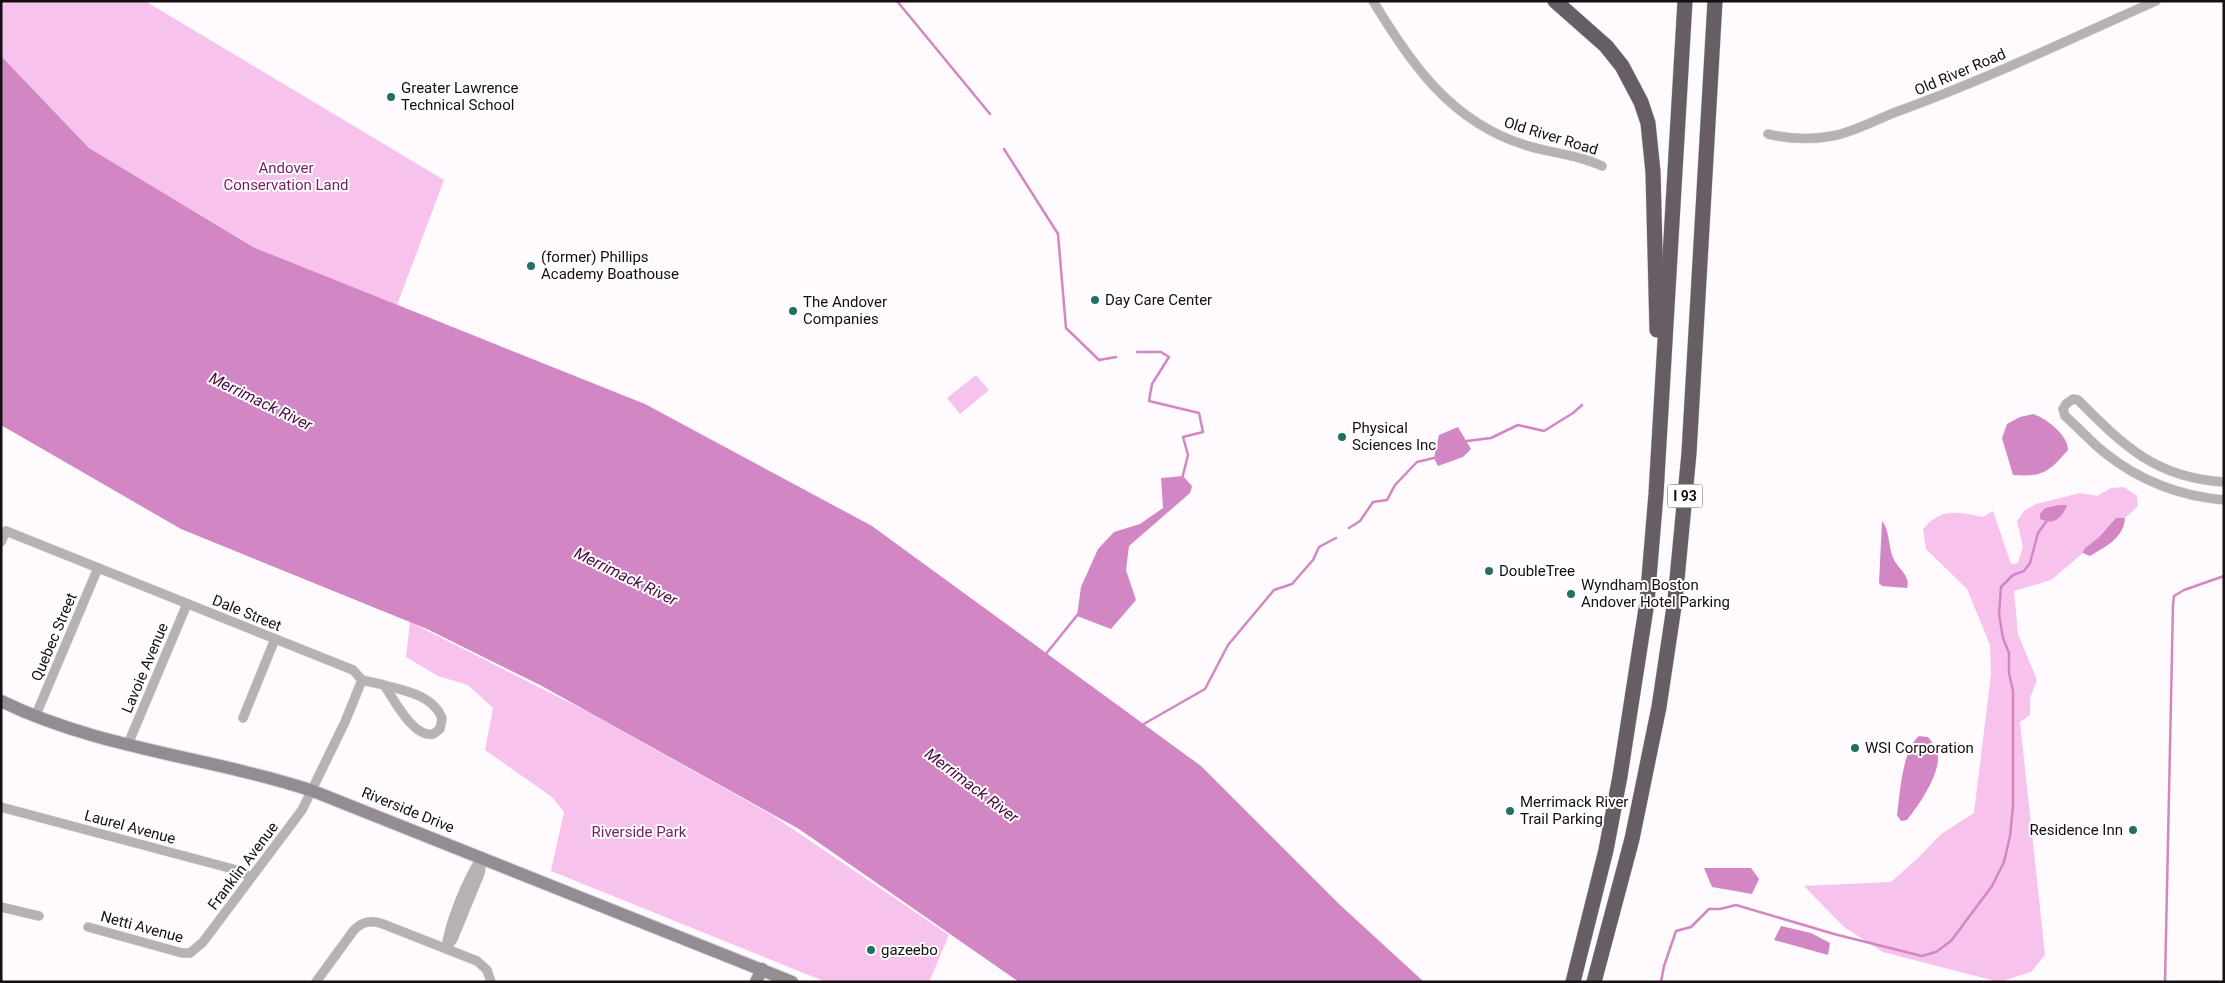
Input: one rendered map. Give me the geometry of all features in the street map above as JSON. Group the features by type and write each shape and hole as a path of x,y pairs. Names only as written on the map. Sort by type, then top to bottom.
{"highway":[{"path":"1555,1 1606,46 1622,66 1641,102 1648,123 1653,172 1655,294 1661,404"},
{"name":"I 93","path":"1573,982 1606,850 1630,719 1648,583 1661,404 1685,1"},
{"name":"I 93","path":"1594,982 1634,830 1659,707 1675,600 1689,453 1715,1"}],"main road":[{"name":"Riverside Drive","path":"1,701 35,717 94,737 252,772 313,791 792,982"},
{"path":"756,982 762,969"}],"street":[{"name":"Old River Road","path":"1373,1 1397,39 1429,83 1483,128 1526,146 1587,159 1602,166"},
{"name":"Old River Road","path":"1768,134 1788,139 1811,139 1850,131 1926,102 2056,47 2156,1"},
{"path":"2224,482 2176,473 2137,454 2120,442 2078,400 2072,399 2063,409 2065,416 2105,453 2136,473 2175,492 2224,500"},
{"name":"Dale Street","path":"1,542 6,531 353,670 362,680"},
{"name":"Quebec Street","path":"35,717 98,568"},
{"name":"Lavoie Avenue","path":"128,744 187,604"},
{"path":"243,718 275,639"},
{"path":"313,791 356,698 362,680 384,685 420,697 431,703 441,715 440,729 430,735 419,732 384,685"},
{"name":"Franklin Avenue","path":"190,953 203,942 302,810 313,791"},
{"name":"Laurel Avenue","path":"1,807 233,869 251,877"},
{"path":"446,949 453,939 480,873 482,857"},
{"path":"1,907 39,916"},
{"path":"316,982 354,930 365,922 382,924 482,965 487,970 491,982"},
{"name":"Netti Avenue","path":"88,927 147,944 190,953"}],"green space":[{"name":"Andover Conservation Land","path":"1,1 145,1 444,180 397,305 253,247 89,148 1,56"},
{"path":"976,375 989,390 960,414 947,398"},
{"path":"2124,487 2137,496 2138,506 2125,518 2116,518 2099,537 2084,549 2083,553 2051,580 2014,591 2018,634 2037,680 2030,698 2030,715 2020,722 2045,955 2031,972 1999,982 1883,952 1844,927 1804,886 1891,882 1941,834 1974,813 1991,674 1990,645 1967,589 1926,549 1923,529 1936,517 1943,514 1958,513 1983,517 1993,511 2011,564 2018,563 2023,547 2017,521 2024,511 2036,504 2080,493 2097,496 2111,488"},
{"name":"Riverside Park","path":"410,622 588,712 772,815 949,935 929,982 826,982 551,871 564,812 552,797 485,750 493,708 468,685 438,676 406,657"}],"water":[{"name":"Merrimack River","path":"1,56 89,148 253,247 645,404 872,526 1201,766 1339,904 1424,982 1019,982 799,829 540,685 427,629 181,529 1,425"},
{"path":"2033,414 2044,419 2060,433 2067,444 2068,450 2055,464 2044,472 2031,475 2013,475 2002,438 2007,424 2020,417"},
{"path":"1458,427 1471,449 1463,457 1438,466 1434,458 1439,435"},
{"path":"1183,476 1192,486 1190,493 1129,546 1126,570 1136,600 1111,629 1077,616 1081,587 1098,549 1114,532 1140,524 1163,508 1161,478"},
{"path":"2067,505 2060,517 2054,521 2040,519 2040,514 2045,508"},
{"path":"2116,518 2125,518 2121,531 2113,541 2090,556 2083,553 2084,549 2099,537"},
{"path":"1882,521 1885,525 1894,560 1907,580 1907,588 1882,586 1879,583"},
{"path":"1919,736 1928,737 1936,749 1938,755 1937,766 1922,799 1907,820 1901,821 1897,815 1905,762 1913,743"},
{"path":"1704,868 1751,868 1759,879 1752,894 1712,887"},
{"path":"1781,926 1811,933 1830,943 1828,955 1774,940"}],"waterway":[{"path":"897,1 990,114"},
{"path":"1004,149 1058,234 1066,328 1099,360 1116,357"},
{"path":"1137,352 1161,352 1169,357 1152,384 1149,401 1199,413 1203,432 1183,437 1188,455 1182,479"},
{"path":"1467,441 1491,438 1518,425 1544,431 1573,413 1582,405"},
{"path":"1349,528 1360,521 1373,502 1387,500 1395,485 1417,462 1434,458"},
{"path":"1661,982 1664,966 1676,931 1691,927 1709,909 1720,909 1736,905 1834,934 1922,956 1936,952 1951,941 1992,886 2004,862 2010,836 2013,807 2013,691 2009,673 2009,653 2003,638 1999,614 2001,587 2013,575 2024,571 2030,563 2038,533 2046,522"},
{"path":"1142,725 1205,689 1228,645 1274,590 1292,584 1313,560 1319,547 1336,538"},
{"path":"2165,982 2174,596 2184,590 2224,576"},
{"path":"1045,655 1079,613"}],"place":[{"name":"Greater Lawrence Technical School","path":"391,97"},
{"name":"(former) Phillips Academy Boathouse","path":"531,266"},
{"name":"Day Care Center","path":"1095,300"},
{"name":"The Andover Companies","path":"793,311"},
{"name":"Physical Sciences Inc","path":"1342,437"},
{"name":"DoubleTree","path":"1489,571"},
{"name":"Wyndham Boston Andover Hotel Parking","path":"1571,594"},
{"name":"WSI Corporation","path":"1855,748"},
{"name":"Merrimack River Trail Parking","path":"1510,811"},
{"name":"Residence Inn","path":"2133,830"},
{"name":"gazeebo","path":"871,950"}]}
